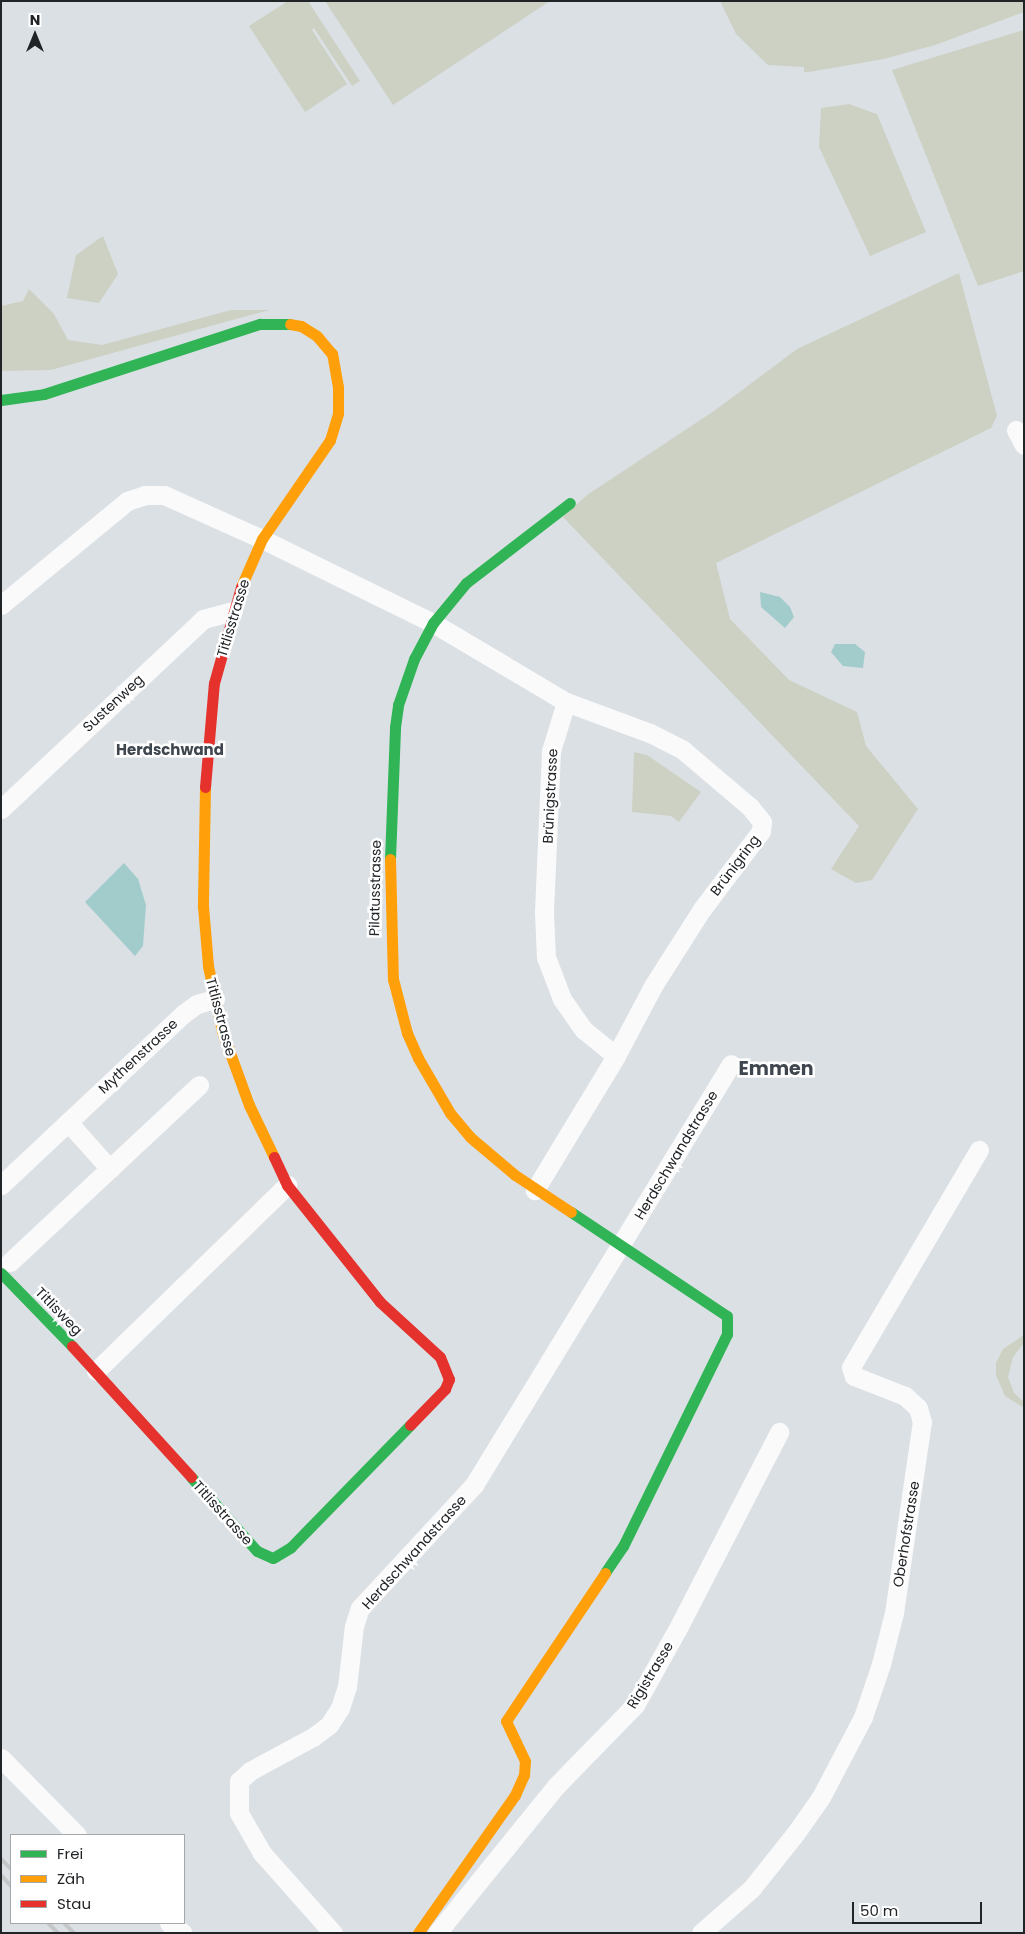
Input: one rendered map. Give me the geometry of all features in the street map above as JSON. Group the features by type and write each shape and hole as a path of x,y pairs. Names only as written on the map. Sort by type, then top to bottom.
{"street":[{"name":"Titlisstrasse","path":"1,400 44,394 260,324 280,322 301,326 317,336 332,354 338,387 338,413 330,440 308,476 262,539 234,611 214,683 205,766 203,906 208,966 215,999 249,1105 287,1185 380,1302 440,1357 449,1380 445,1389 292,1547 273,1558 257,1551 96,1371"},
{"path":"1,605 127,501 145,495 164,495 262,539 433,623 566,702"},
{"name":"Pilatusstrasse","path":"570,504 484,568 433,623 414,659 398,705 395,727 389,900 393,980 407,1033 450,1113 496,1161 535,1190 621,1245"},
{"name":"Sustenweg","path":"1,809 203,619 234,611"},
{"name":"Brünigstrasse","path":"566,702 551,751 544,912 546,957 562,999 584,1030 616,1056"},
{"name":"Brünigring","path":"566,702 650,733 683,750 750,807 762,822 761,831 702,909 653,986 616,1056"},
{"name":"Mythenstrasse","path":"1,1185 183,1014 197,1004 215,999"},
{"path":"535,1190 616,1056"},
{"name":"Herdschwandstrasse","path":"333,1933 262,1853 239,1813 238,1781 250,1771 314,1738 329,1724 340,1708 347,1686 354,1626 360,1608 474,1485 731,1064"},
{"path":"5,1267 199,1085"},
{"path":"68,1122 110,1169"},
{"name":"Oberhofstrasse","path":"701,1933 752,1888 821,1797 863,1717 882,1664 894,1613 922,1422 918,1408 905,1396 854,1376 851,1366 979,1150"},
{"path":"96,1371 287,1185"},
{"path":"418,1933 515,1795 524,1776 525,1761 506,1721 622,1546 726,1334 727,1316 621,1245"},
{"name":"Titlisweg","path":"5,1267 96,1371"},
{"name":"Rigistrasse","path":"437,1933 556,1786 635,1705 779,1432"},
{"path":"1,1758 76,1834"},
{"path":"170,1924 183,1933"}],"shaded area":[{"path":"288,1 308,1 360,81 352,86 314,28 312,30 347,84 305,112 249,26"},
{"path":"325,1 550,1 393,105"},
{"path":"720,1 1024,1 1024,12 935,45 884,59 804,72 804,67 768,65 736,34"},
{"path":"1024,30 1024,271 978,286 892,70"},
{"path":"849,104 877,114 926,232 870,256 819,147 821,108"},
{"path":"103,236 118,274 99,303 67,298 76,255"},
{"path":"959,273 997,416 991,428 716,563 730,619 789,680 857,712 866,746 918,809 872,880 856,883 831,869 859,826 563,517 587,495 714,411 797,349"},
{"path":"29,289 54,314 68,340 102,345 231,310 269,310 51,370 1,371 1,306 23,301"},
{"path":"634,752 647,755 701,792 679,822 671,816 632,812"},
{"path":"1024,1335 1024,1343 1013,1357 1008,1377 1014,1393 1024,1402 1024,1408 1005,1396 996,1375 996,1363 1003,1349"}],"water":[{"path":"760,592 780,597 790,607 794,617 785,628 761,607"},
{"path":"835,644 855,644 865,652 863,668 843,666 831,652"},
{"path":"124,863 138,879 146,905 143,946 135,956 85,902"}],"railway":[{"path":"1,1859 10,1868"},
{"path":"1,1875 10,1885"},
{"path":"49,1924 58,1933"},
{"path":"65,1924 74,1933"}],"traffic: fast":[{"path":"1,400 44,394 260,324 290,324"},
{"path":"390,859 395,727 398,705 414,659 433,623 466,583 570,503"},
{"path":"571,1212 727,1316 727,1334 623,1546 605,1573"},
{"path":"1,1273 72,1346"},
{"path":"191,1477 257,1551 273,1558 291,1547 410,1425"}],"traffic: slow":[{"path":"241,587 262,539 330,440 338,413 338,387 332,354 317,336 301,326 290,324"},
{"path":"205,787 203,906 208,966 222,1031 249,1105 274,1157"},
{"path":"390,859 393,979 407,1033 418,1058 450,1113 470,1137 515,1175 571,1212"},
{"path":"418,1933 515,1795 524,1775 525,1761 506,1721 605,1573"}],"traffic: jam":[{"path":"205,787 214,683 241,587"},
{"path":"274,1157 287,1185 380,1302 440,1357 449,1379 445,1389 410,1425"},
{"path":"72,1346 191,1477"}],"district":[{"name":"Herdschwand","path":"170,750"},
{"name":"Emmen","path":"776,1069"}]}
